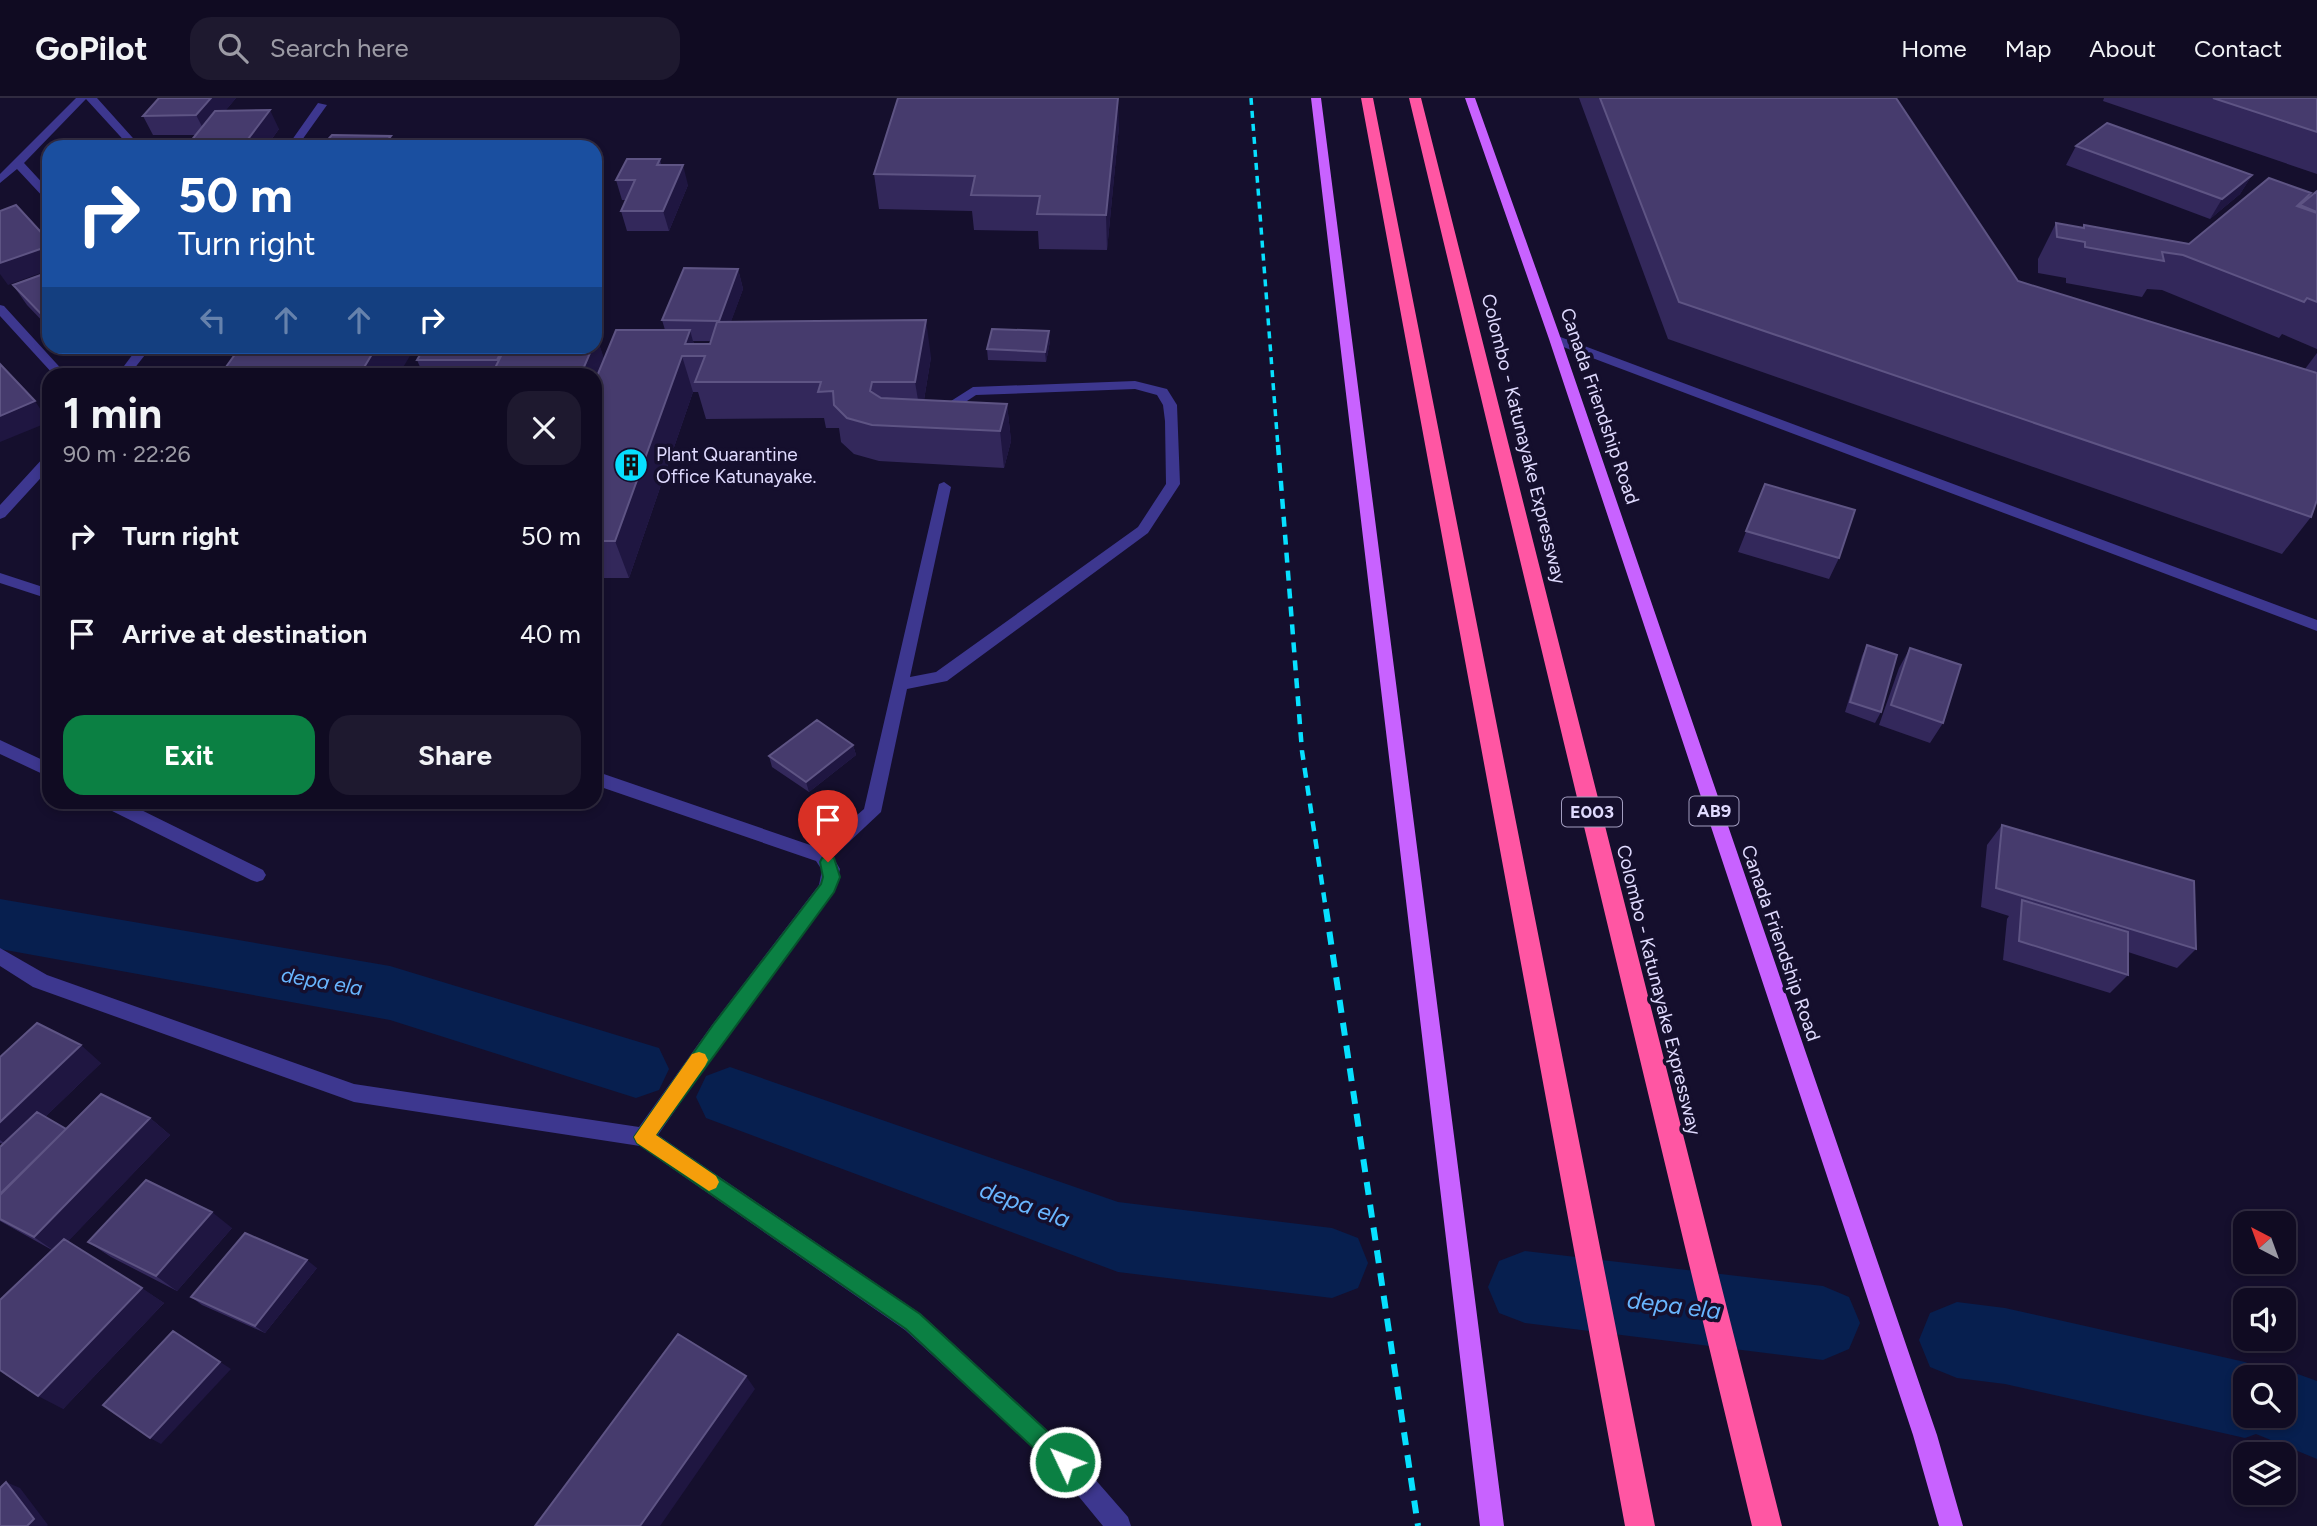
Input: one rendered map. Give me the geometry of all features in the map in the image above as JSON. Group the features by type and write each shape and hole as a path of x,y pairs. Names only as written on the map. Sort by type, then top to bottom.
{"highway":[{"path":"1367,98 1640,1526"},
{"name":"Colombo - Katunayake Expressway","path":"1415,98 1767,1526"}],"main road":[{"path":"1316,98 1492,1526"},
{"name":"Canada Friendship Road","path":"1470,98 1555,339 1925,1435 1951,1526"}],"street":[{"path":"0,180 82,98"},
{"path":"91,98 130,140"},
{"path":"297,140 322,106"},
{"path":"18,163 42,189"},
{"path":"0,309 42,354"},
{"path":"1555,339 2317,626"},
{"path":"42,354 55,368"},
{"path":"129,368 140,354"},
{"path":"900,685 942,677 1143,530 1173,484 1170,405 1162,392 1144,386 973,391 958,401 951,431"},
{"path":"1,510 42,467"},
{"path":"822,856 872,812 944,487"},
{"path":"0,578 42,592"},
{"path":"0,746 42,767"},
{"path":"602,780 822,856 831,869 828,887 643,1137"},
{"path":"124,809 257,875"},
{"path":"0,957 40,981 354,1093 643,1137 913,1322 1065,1462 1119,1526"}],"building":[{"path":"159,98 211,98 196,115 143,116"},
{"path":"898,98 1118,98 1106,215 1037,214 1040,196 971,195 975,176 874,174"},
{"path":"1600,98 1896,98 2018,281 2317,373 2317,500 2311,517 1679,302"},
{"path":"2213,98 2317,98 2317,132"},
{"path":"270,110 247,140 192,140 215,111"},
{"path":"2107,123 2252,175 2222,199 2076,146"},
{"path":"332,135 391,136 388,140 327,140"},
{"path":"627,159 660,159 657,165 683,165 663,211 621,211 635,180 616,180"},
{"path":"2269,178 2311,193 2297,206 2317,213 2317,302 2307,298 2304,302 2183,255 2162,252 2164,261 2085,247 2085,242 2057,237 2056,223 2084,228 2084,225 2189,244"},
{"path":"2317,191 2317,212 2300,205"},
{"path":"16,205 42,233 42,248 0,263 0,211"},
{"path":"684,268 738,269 719,321 662,320"},
{"path":"42,275 42,315 13,285"},
{"path":"926,320 915,382 872,382 870,391 881,398 1007,404 1000,431 872,425 847,418 834,405 833,391 818,392 821,382 695,382 705,356 682,356 615,541 602,541 600,368 616,330 690,330 685,344 710,344 717,322"},
{"path":"992,329 1049,331 1045,352 987,349"},
{"path":"235,354 372,354 364,368 225,368"},
{"path":"420,354 500,354 497,360 417,360"},
{"path":"502,354 590,354 584,368 495,368"},
{"path":"0,364 35,401 0,416"},
{"path":"1765,484 1855,510 1839,558 1746,531"},
{"path":"1867,645 1897,655 1881,712 1850,702"},
{"path":"1910,648 1961,665 1943,723 1891,705"},
{"path":"817,720 853,745 806,782 769,756"},
{"path":"2002,825 2194,881 2196,949 1996,888"},
{"path":"2022,900 2128,932 2128,975 2019,941"},
{"path":"37,1023 81,1045 0,1122 0,1057"},
{"path":"101,1094 150,1118 34,1237 0,1219 0,1195"},
{"path":"37,1112 66,1129 0,1194 0,1147"},
{"path":"146,1180 212,1212 156,1276 88,1242"},
{"path":"245,1233 307,1260 255,1326 191,1297"},
{"path":"64,1239 142,1288 38,1396 0,1370 0,1300"},
{"path":"173,1331 220,1362 150,1438 103,1405"},
{"path":"678,1334 746,1376 640,1526 535,1526"},
{"path":"6,1482 34,1519 27,1526 0,1526 0,1488"}],"waterway":[{"name":"depa ela","path":"0,924 390,993 636,1069"},
{"name":"depa ela","path":"730,1097 1118,1237 1332,1263"},
{"name":"depa ela","path":"1525,1287 1823,1323"},
{"name":"depa ela","path":"1957,1340 2005,1346 2233,1397"},
{"name":"depa ela","path":"2296,1412 2317,1420"}],"railway":[{"path":"1251,98 1278,447"},
{"path":"1278,445 1302,751 1326,910"},
{"path":"1326,909 1418,1526"}],"slow traffic":[{"path":"699,1060 643,1137 709,1182"}],"place":[{"name":"Plant Quarantine Office Katunayake.","path":"631,465"}],"route":[{"path":"828,862 832,877 828,887 643,1137 913,1322 1065,1462"}]}
